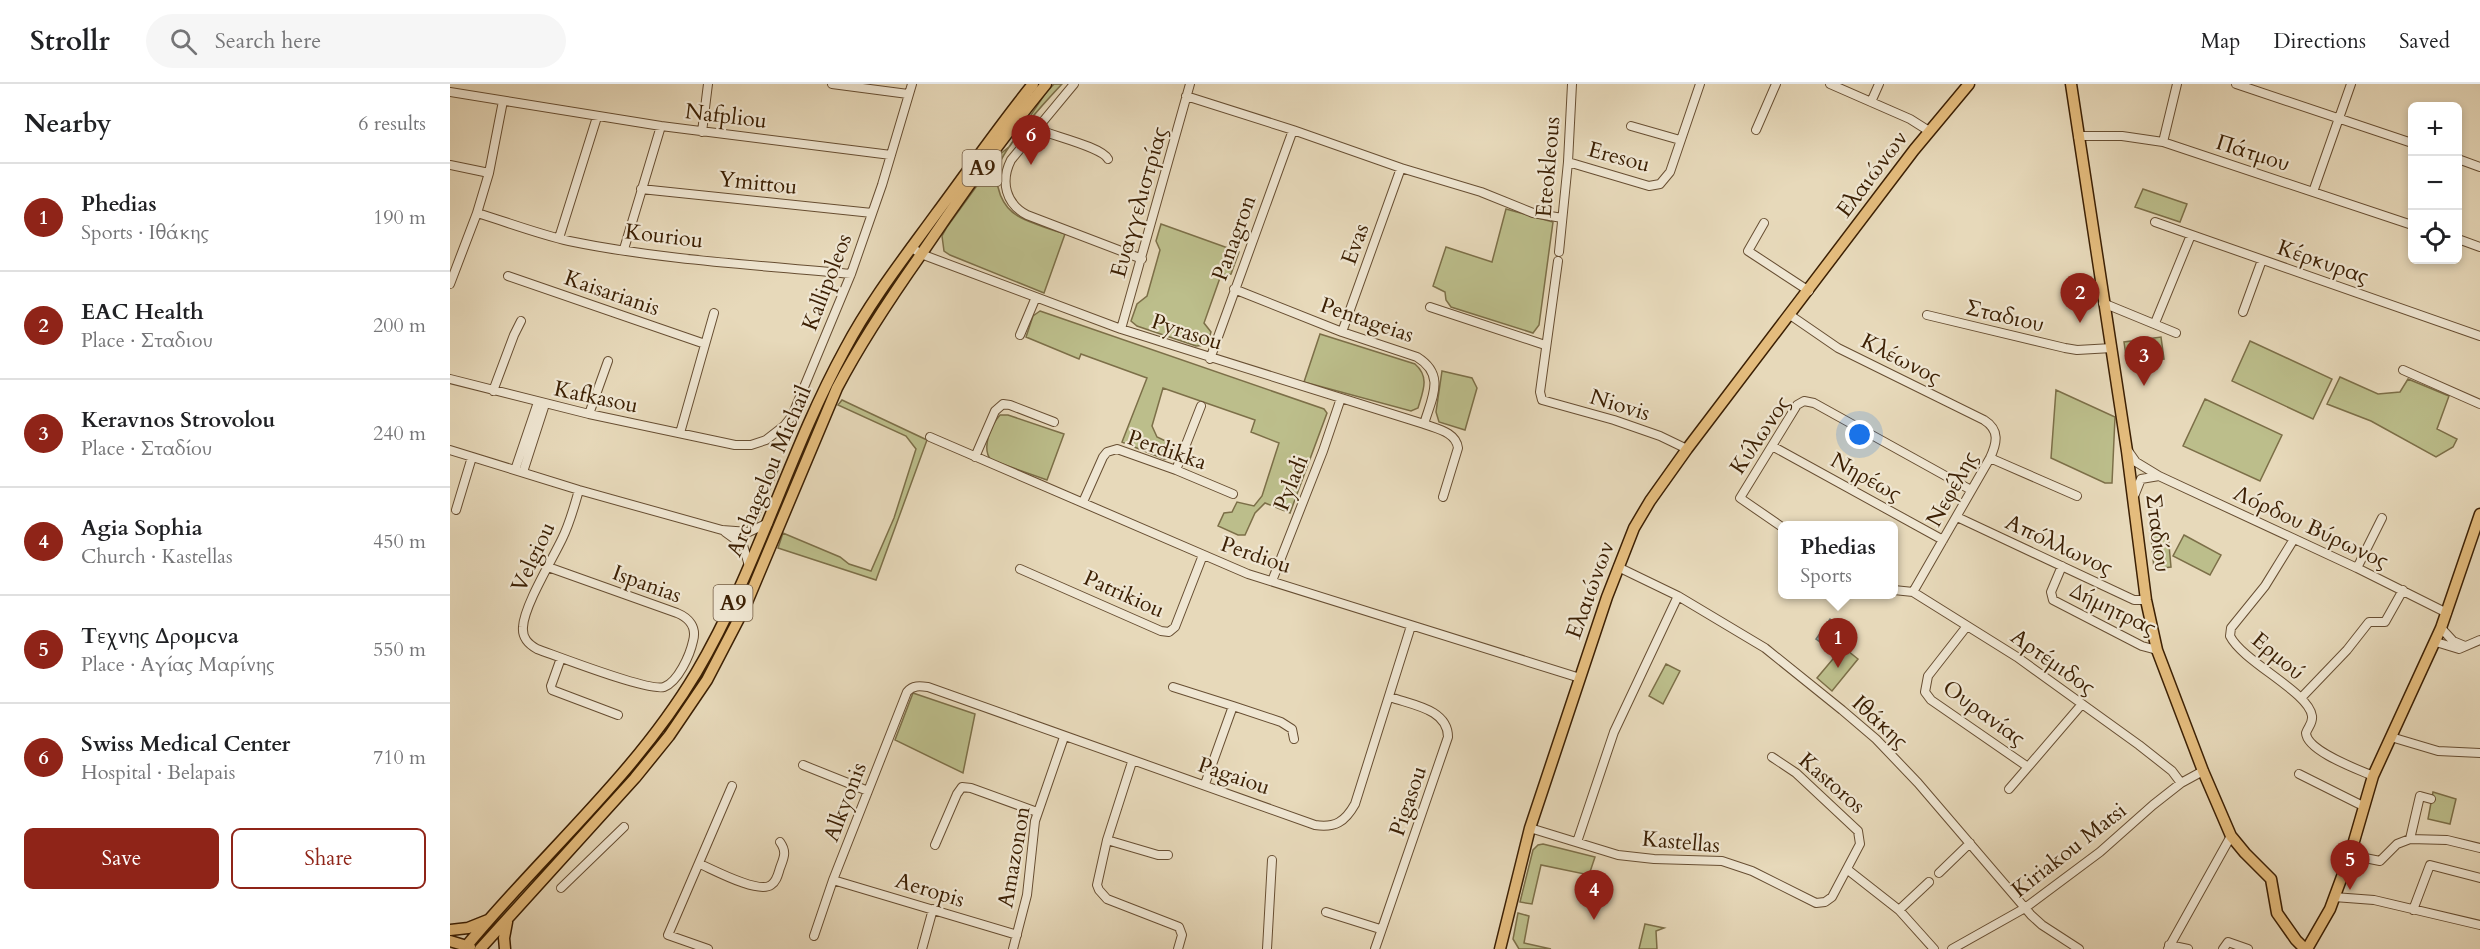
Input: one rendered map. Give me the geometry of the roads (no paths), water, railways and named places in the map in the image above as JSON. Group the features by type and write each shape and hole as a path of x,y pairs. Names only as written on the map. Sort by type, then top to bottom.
{"main road":[{"name":"Archagelou Michail","path":"471,948 491,919 626,771 657,732 712,644 749,567 817,405 844,349 875,297 1033,84"},
{"name":"Archagelou Michail","path":"471,948 508,918 635,778 669,736 707,680 745,607 855,353 887,302 983,166 1046,84"},
{"name":"Ελαιώνων","path":"1500,949 1530,828 1618,567 1643,511 1929,130 1969,84"},
{"name":"Σταδίου","path":"2072,84 2134,498 2146,600 2157,650 2203,771 2231,836 2271,879 2277,914 2296,940 2306,949"},
{"path":"2306,949 2334,897 2350,855 2373,776 2436,642 2480,514"},
{"path":"505,949 504,938 508,918"},
{"path":"450,930 468,928 491,919"},
{"path":"450,941 471,948"}],"street":[{"path":"702,132 708,84"},
{"path":"832,84 908,94"},
{"name":"Kallipoleos","path":"735,445 751,445 766,440 784,426 792,416 851,274 912,84"},
{"path":"1074,84 1022,145 1007,168 1006,188 1014,206 1027,215 1142,259"},
{"name":"Ευαγγελιστρίας","path":"1121,329 1190,84"},
{"name":"Eteokleous","path":"1542,400 1540,392 1545,345 1558,257 1568,162 1572,84"},
{"name":"Eresou","path":"1568,162 1655,186 1668,177 1700,84"},
{"path":"1756,130 1776,84"},
{"path":"1830,84 1929,130"},
{"path":"1870,102 1879,84"},
{"path":"2163,142 2177,84"},
{"path":"2236,84 2408,142"},
{"path":"2313,192 2351,84"},
{"name":"Nafpliou","path":"450,92 702,132 891,155"},
{"path":"1186,96 1401,168 1481,192 1533,213 1562,218"},
{"path":"450,284 477,213 489,173 503,101"},
{"path":"559,238 597,117"},
{"path":"624,249 661,126"},
{"path":"1631,126 1680,140"},
{"path":"1037,129 1097,149 1106,154 1108,159"},
{"name":"Panagron","path":"1210,359 1293,130"},
{"name":"Πάτμου","path":"2078,136 2122,136 2163,142 2408,224"},
{"path":"2462,161 2480,167"},
{"path":"450,165 489,173"},
{"name":"Evas","path":"1342,332 1401,168"},
{"name":"Ymittou","path":"641,189 872,213"},
{"name":"Kouriou","path":"477,213 559,238 624,249 851,274"},
{"name":"Κέρκυρας","path":"2155,222 2480,336"},
{"path":"1764,223 1748,251 1809,291"},
{"path":"2156,323 2191,235"},
{"path":"2462,241 2480,247"},
{"name":"Pyrasou","path":"911,247 921,254 1121,329 1210,359 1424,424 1450,435 1456,440 1458,448 1443,496"},
{"path":"2243,312 2262,260"},
{"name":"Kaisarianis","path":"508,276 705,344"},
{"name":"Pentageias","path":"1234,290 1342,332 1417,357 1427,363 1435,381 1435,391 1424,424"},
{"path":"1020,335 1036,297"},
{"path":"2103,303 2176,333"},
{"path":"1430,307 1545,345"},
{"path":"680,433 714,314"},
{"name":"Κλέωνος","path":"1790,315 1838,348 1984,420 1995,432"},
{"name":"Σταδιου","path":"1927,315 2065,348 2077,350 2112,348"},
{"path":"493,391 521,321"},
{"path":"589,414 608,361"},
{"path":"2403,370 2480,404"},
{"name":"Kafkasou","path":"450,379 589,414 735,445"},
{"name":"Pyladi","path":"1272,580 1323,451 1341,398"},
{"name":"Niovis","path":"1542,400 1623,423 1660,436 1687,450"},
{"name":"Κύλωνος","path":"1778,524 1740,498 1797,405 1804,401 1811,401 1971,490"},
{"path":"519,471 542,403"},
{"path":"975,457 995,411 1000,405 1010,405 1054,422"},
{"path":"1176,470 1201,406"},
{"name":"Νεφέλης","path":"1913,591 1990,458 1996,445 1995,432"},
{"name":"Perdiou","path":"930,437 1248,574 1580,678"},
{"name":"Λόρδου Βύρωνος","path":"2126,443 2136,462 2159,476 2357,568 2447,613"},
{"name":"Νηρέως","path":"1772,446 1943,540"},
{"path":"450,450 579,490 722,530 749,532 768,523"},
{"name":"Perdikka","path":"1083,502 1103,457 1112,450 1123,450 1233,494"},
{"path":"456,510 472,457"},
{"path":"1990,458 2077,496"},
{"path":"2134,498 2140,479 2159,476"},
{"name":"Velgiou","path":"525,639 522,629 524,622 564,536 579,490"},
{"name":"Απόλλωνος","path":"1957,517 2133,600 2146,600"},
{"path":"2357,568 2382,518"},
{"path":"722,530 743,545 749,567"},
{"name":"Ερμού","path":"2294,539 2265,586 2231,628 2230,636 2258,665 2301,698 2312,715 2312,723 2306,733 2309,743 2373,776"},
{"name":"Patrikiou","path":"1020,569 1161,631 1169,632 1175,627 1203,555"},
{"name":"Δήμητρας","path":"2062,566 2051,592 2053,600 2142,646 2157,650"},
{"name":"Ispanias","path":"525,639 537,649 644,686 664,687 676,677 692,645 694,629 689,620 677,613 548,567"},
{"name":"Ιθάκης","path":"1618,567 1678,596 1765,648 1842,710 1876,739 2025,908 2042,925 2079,949"},
{"path":"1898,590 1913,591"},
{"path":"2301,698 2347,650 2369,622 2385,622 2403,590"},
{"name":"Αρτέμιδος","path":"1913,591 2017,657 2172,771 2181,783"},
{"path":"1577,842 1614,732 1678,596"},
{"name":"Pagaiou","path":"916,686 928,687 1132,762 1205,784 1315,825 1334,825 1341,823 1355,804 1411,626"},
{"name":"Ουρανίας","path":"1967,626 1928,676 1926,692 1931,700 2028,767"},
{"path":"2441,628 2454,641 2465,647"},
{"path":"2436,642 2451,647 2465,647 2480,640"},
{"path":"561,657 551,686 552,690 618,715"},
{"name":"Alkyonis","path":"814,936 833,880 907,692 916,686"},
{"path":"1173,687 1281,722 1292,729 1294,740"},
{"name":"Pigasou","path":"1375,949 1448,737 1448,729 1444,721 1435,712 1390,697"},
{"name":"Ουρανίας","path":"2009,789 2082,704"},
{"path":"1205,784 1233,706"},
{"name":"Amazonon","path":"1013,949 1027,895 1037,812 1064,737"},
{"path":"2391,737 2438,751 2480,753"},
{"name":"Kastoros","path":"1772,757 1796,773 1858,831 1860,844 1848,870 1832,897 1825,902"},
{"path":"1132,762 1097,878 1099,890 1102,895 1180,928 1182,935 1178,949"},
{"path":"803,765 868,791"},
{"name":"Kiriakou Matsi","path":"1952,949 2025,908 2100,852 2181,783 2203,771"},
{"path":"2299,774 2363,806"},
{"path":"708,949 668,935 732,786"},
{"path":"935,845 962,787 971,788 1037,812"},
{"path":"2410,839 2420,796 2431,799"},
{"path":"561,888 624,827"},
{"name":"Kastellas","path":"1530,828 1618,855 1654,859 1722,861 1752,872 1811,901 1825,902"},
{"path":"2188,949 2169,947 2231,836"},
{"path":"2350,855 2380,861 2397,844 2410,839 2447,840 2480,848"},
{"path":"1107,840 1158,855 1168,855"},
{"path":"700,864 754,887 766,887 776,880 785,854 785,849 780,842"},
{"path":"1938,873 1970,843"},
{"path":"1267,949 1272,860"},
{"path":"2413,910 2430,865 2480,878"},
{"path":"1848,870 1899,910 1934,949"},
{"name":"Aeropis","path":"833,880 1017,935"},
{"path":"1899,910 1929,882"},
{"path":"2334,897 2374,900 2480,925"},
{"path":"922,949 933,909"},
{"path":"1326,912 1380,929"},
{"path":"2223,949 2228,942 2248,949"}],"water":[{"path":"1830,619 1841,627 1827,647 1816,639"}],"place":[{"name":"Swiss Medical Center","path":"1031,165"},
{"name":"EAC Health","path":"2080,323"},
{"name":"Keravnos Strovolou","path":"2144,386"},
{"name":"Phedias","path":"1838,668"},
{"name":"Τεχνης Δρομcνa","path":"2350,890"},
{"name":"Agia Sophia","path":"1594,920"}]}
